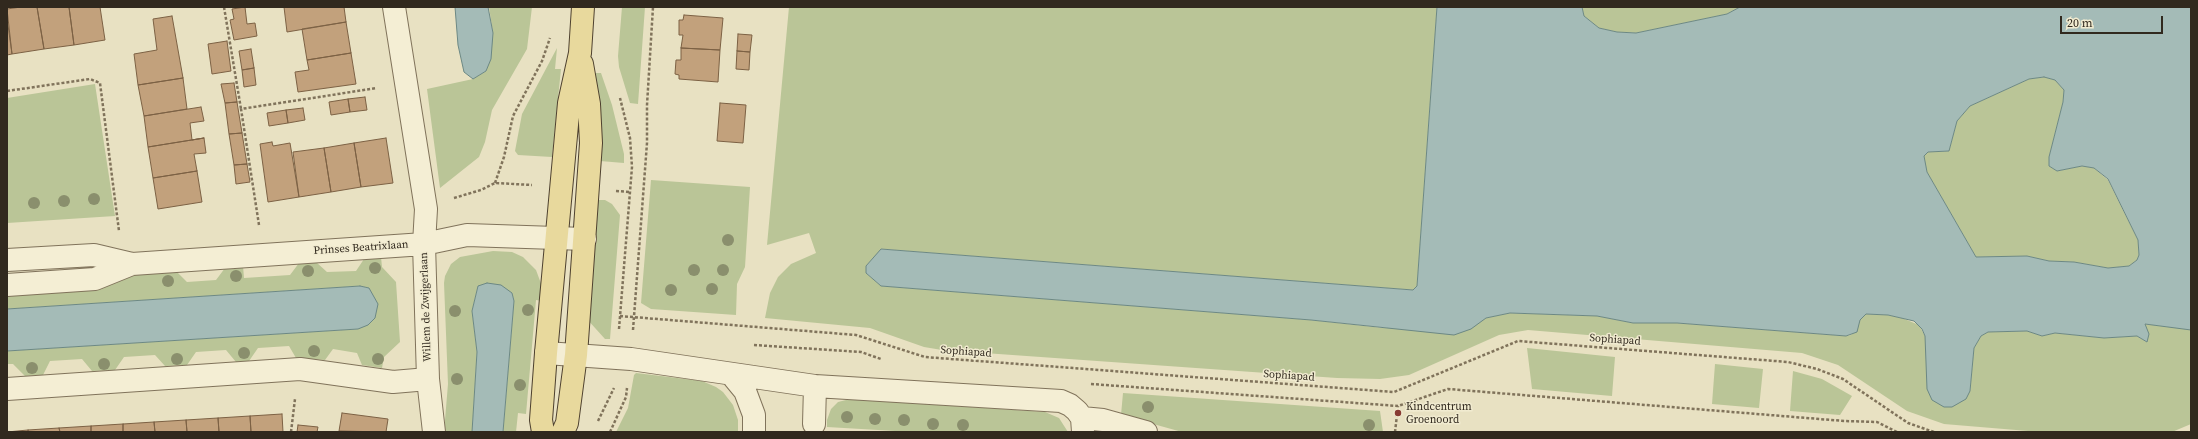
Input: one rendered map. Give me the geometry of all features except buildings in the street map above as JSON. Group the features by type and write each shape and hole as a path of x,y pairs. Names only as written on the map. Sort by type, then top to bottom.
{"main road":[{"path":"543,432 541,420 561,186 569,103 580,53 583,7"},
{"path":"563,432 567,423 576,355 591,143 589,104 580,53"}],"street":[{"name":"Prinses Beatrixlaan","path":"7,260 94,255 132,264 424,244 426,209 394,7"},
{"name":"Willem de Zwijgerlaan","path":"434,432 428,379 424,244 467,235 557,237"},
{"path":"557,237 585,239"},
{"name":"Prinses Beatrixlaan","path":"7,285 95,279 132,264"},
{"path":"546,354 624,359 815,386 1061,401 1070,405 1082,425 1103,420 1146,432"},
{"path":"7,389 300,369 393,382 428,379"},
{"path":"731,374 745,391 754,415 754,432"},
{"path":"814,424 815,386"}],"path":[{"path":"224,7 260,228"},
{"path":"595,427 614,392 624,359 633,317 647,143 647,105 653,7"},
{"path":"495,183 504,157 513,116 542,61 551,33"},
{"path":"7,91 90,79 100,84 119,233"},
{"path":"241,109 406,84"},
{"path":"610,432 626,397 620,316 632,167 630,138 618,94"},
{"path":"426,209 449,199 480,190 495,183 561,186"},
{"path":"588,188 630,192"},
{"name":"Sophiapad","path":"620,316 856,335 925,357 1394,392 1518,341 1788,362 1817,369 1844,379 1908,423 1934,432"},
{"path":"750,345 861,352 888,362"},
{"name":"Sophiapad","path":"1089,384 1398,406 1448,389 1844,422 1877,422 1897,432"},
{"path":"1395,432 1398,406"}],"green space":[{"path":"489,7 532,7 527,49 492,110 485,142 479,157 440,188 427,89 473,79 486,71 493,33"},
{"path":"622,7 645,7 638,104 630,103 619,67 618,56"},
{"path":"789,7 1437,7 1417,286 1413,290 882,249 866,266 866,273 881,286 1311,320 1383,328 1480,321 1486,318 1510,313 1597,316 1633,323 1677,323 1846,336 1851,335 1860,320 1866,314 1888,315 1902,318 1919,325 1925,336 1970,391 1974,348 1981,336 1988,332 2027,331 2042,336 2055,333 2104,338 2137,336 2147,342 2145,324 2175,327 2191,330 2191,424 2172,432 2040,432 1944,424 1907,411 1838,365 1802,353 1528,330 1499,335 1409,375 1380,379 1337,378 942,350 924,347 870,328 765,318 770,293 778,277 791,264 816,253 809,233 767,245"},
{"path":"1582,7 1740,7 1727,14 1636,33 1617,32 1599,28 1584,16"},
{"path":"557,48 555,69 561,69 552,157 518,155 515,151 522,114"},
{"path":"595,73 601,73 612,105 624,154 624,163 600,161"},
{"path":"2044,77 2055,80 2064,90 2063,102 2049,157 2049,166 2057,171 2082,166 2094,168 2108,180 2138,240 2139,255 2137,260 2129,266 2108,268 2074,262 2049,261 2027,256 1976,257 1927,172 1923,156 1928,152 1949,151 1957,121 1970,106 2029,79"},
{"path":"95,84 115,216 7,223 7,98"},
{"path":"651,180 750,187 745,267 737,284 736,315 651,309 641,303"},
{"path":"597,200 605,200 612,204 620,215 610,339 605,339 586,318"},
{"path":"493,251 512,252 523,257 536,270 543,289 542,301 536,300 526,414 518,413 516,432 503,432 514,301 512,293 478,286 472,311 477,352 472,432 444,432 448,384 445,276 451,264 460,257"},
{"path":"381,257 382,267 396,282 400,342 384,357 382,368 362,365 357,353 333,349 325,360 296,358 289,346 258,348 249,361 236,362 226,350 196,352 187,365 165,366 155,355 124,357 115,370 92,371 82,359 50,361 43,375 25,376 13,364 7,364 7,351 358,329 369,288 360,286 7,309 7,292 133,274 176,271 187,282 216,280 225,268 243,266 244,278 290,275 299,263 316,262 327,272 356,271 364,259"},
{"path":"1527,348 1615,357 1612,396 1532,389"},
{"path":"1715,364 1763,369 1759,408 1712,404"},
{"path":"1793,371 1822,379 1852,396 1840,415 1790,411"},
{"path":"636,373 702,381 716,387 723,392 733,405 738,420 738,432 616,432 628,408 634,375"},
{"path":"1123,393 1380,411 1383,432 1182,432 1121,415"},
{"path":"850,399 1045,412 1059,418 1068,432 912,432 827,427 827,420 831,409 838,402"}],"water":[{"path":"455,7 488,7 493,33 491,59 486,71 473,79 464,72 458,45"},
{"path":"1437,7 1582,7 1584,16 1599,28 1617,32 1636,33 1727,14 1740,7 2191,7 2191,330 2145,324 2149,334 2147,342 2137,336 2104,338 2055,333 2042,336 2027,331 1988,332 1981,336 1974,348 1970,391 1966,399 1952,407 1944,407 1932,400 1927,389 1925,336 1922,329 1914,321 1888,315 1866,314 1860,320 1857,332 1846,336 1677,323 1633,323 1597,316 1510,313 1486,318 1471,329 1454,335 1311,320 881,286 866,273 866,266 881,249 1413,290 1417,286","holes":["2044,77 2055,80 2064,90 2063,102 2049,157 2049,166 2057,171 2082,166 2094,168 2108,179 2138,240 2139,255 2137,260 2129,266 2108,268 2074,262 2049,261 2027,256 1976,257 1927,172 1924,156 1928,152 1949,151 1957,121 1970,106 2029,79"]},
{"path":"487,283 501,285 512,293 514,301 503,432 472,432 477,352 472,311 478,286"},
{"path":"360,286 369,288 378,304 375,318 368,325 358,329 7,351 7,309"}],"place":[{"name":"Kindcentrum Groenoord","path":"1398,413"}]}
